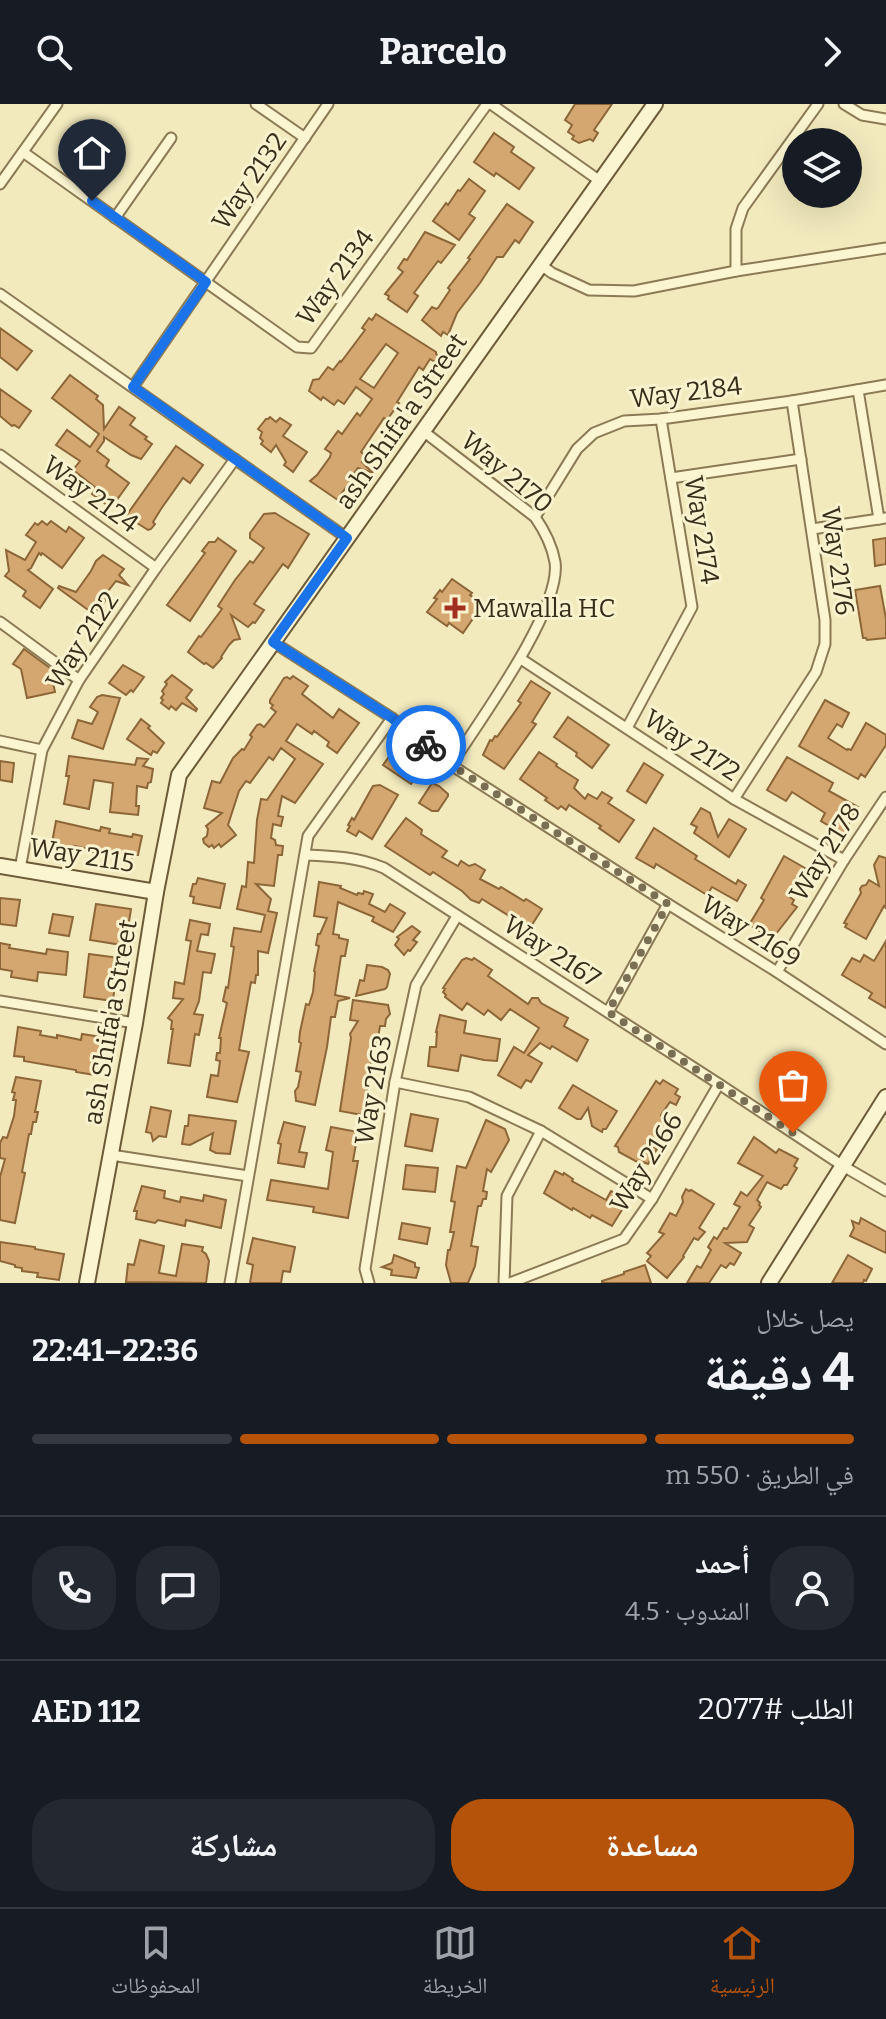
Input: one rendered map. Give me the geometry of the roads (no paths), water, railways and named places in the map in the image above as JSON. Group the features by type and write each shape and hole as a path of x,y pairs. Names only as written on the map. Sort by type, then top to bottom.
{"street":[{"path":"0,184 57,104"},
{"path":"256,104 305,138"},
{"name":"Way 2132","path":"133,387 328,104"},
{"path":"489,104 600,181"},
{"name":"Way 2134","path":"23,152 297,347 311,348 489,104"},
{"name":"ash Shifa'a Street","path":"87,1283 179,775 655,104"},
{"path":"736,271 736,229 743,208 818,104"},
{"path":"844,104 862,115 886,119"},
{"path":"115,218 171,138"},
{"path":"541,265 589,290 634,291 736,271 886,248"},
{"path":"0,294 347,538"},
{"name":"Way 2184","path":"535,517 577,449 594,433 624,421 792,401 886,385"},
{"path":"812,529 882,518 858,390"},
{"name":"Way 2176","path":"734,799 816,672 825,644 825,620 792,401"},
{"name":"Way 2174","path":"627,728 692,607 661,419"},
{"name":"Way 2170","path":"423,431 535,517 544,531 555,564 553,589 521,659 451,765"},
{"name":"Way 2124","path":"0,455 156,568"},
{"name":"Way 2122","path":"20,869 42,750 79,680 235,459"},
{"path":"671,478 801,459"},
{"path":"0,622 79,680"},
{"name":"Way 2169","path":"273,642 392,718 451,765 886,1044"},
{"name":"Way 2172","path":"521,659 734,799 844,860"},
{"path":"230,1283 308,836 392,718"},
{"path":"0,741 42,750"},
{"name":"Way 2178","path":"777,972 886,797"},
{"name":"Way 2167","path":"305,855 346,856 384,868 886,1191"},
{"name":"Way 2115","path":"0,866 156,892"},
{"path":"608,1012 668,904"},
{"name":"Way 2163","path":"369,1283 365,1269 395,1082 416,985 457,916"},
{"path":"0,1001 135,1023"},
{"path":"395,1082 469,1097 541,1131 652,1199"},
{"name":"Way 2166","path":"507,1283 624,1239 652,1199 719,1084"},
{"path":"769,1283 843,1166 881,1116 886,1097"},
{"path":"507,1283 507,1196 541,1131"},
{"path":"111,1155 248,1176"}],"place":[{"name":"Mawalla HC","path":"455,608"}]}
